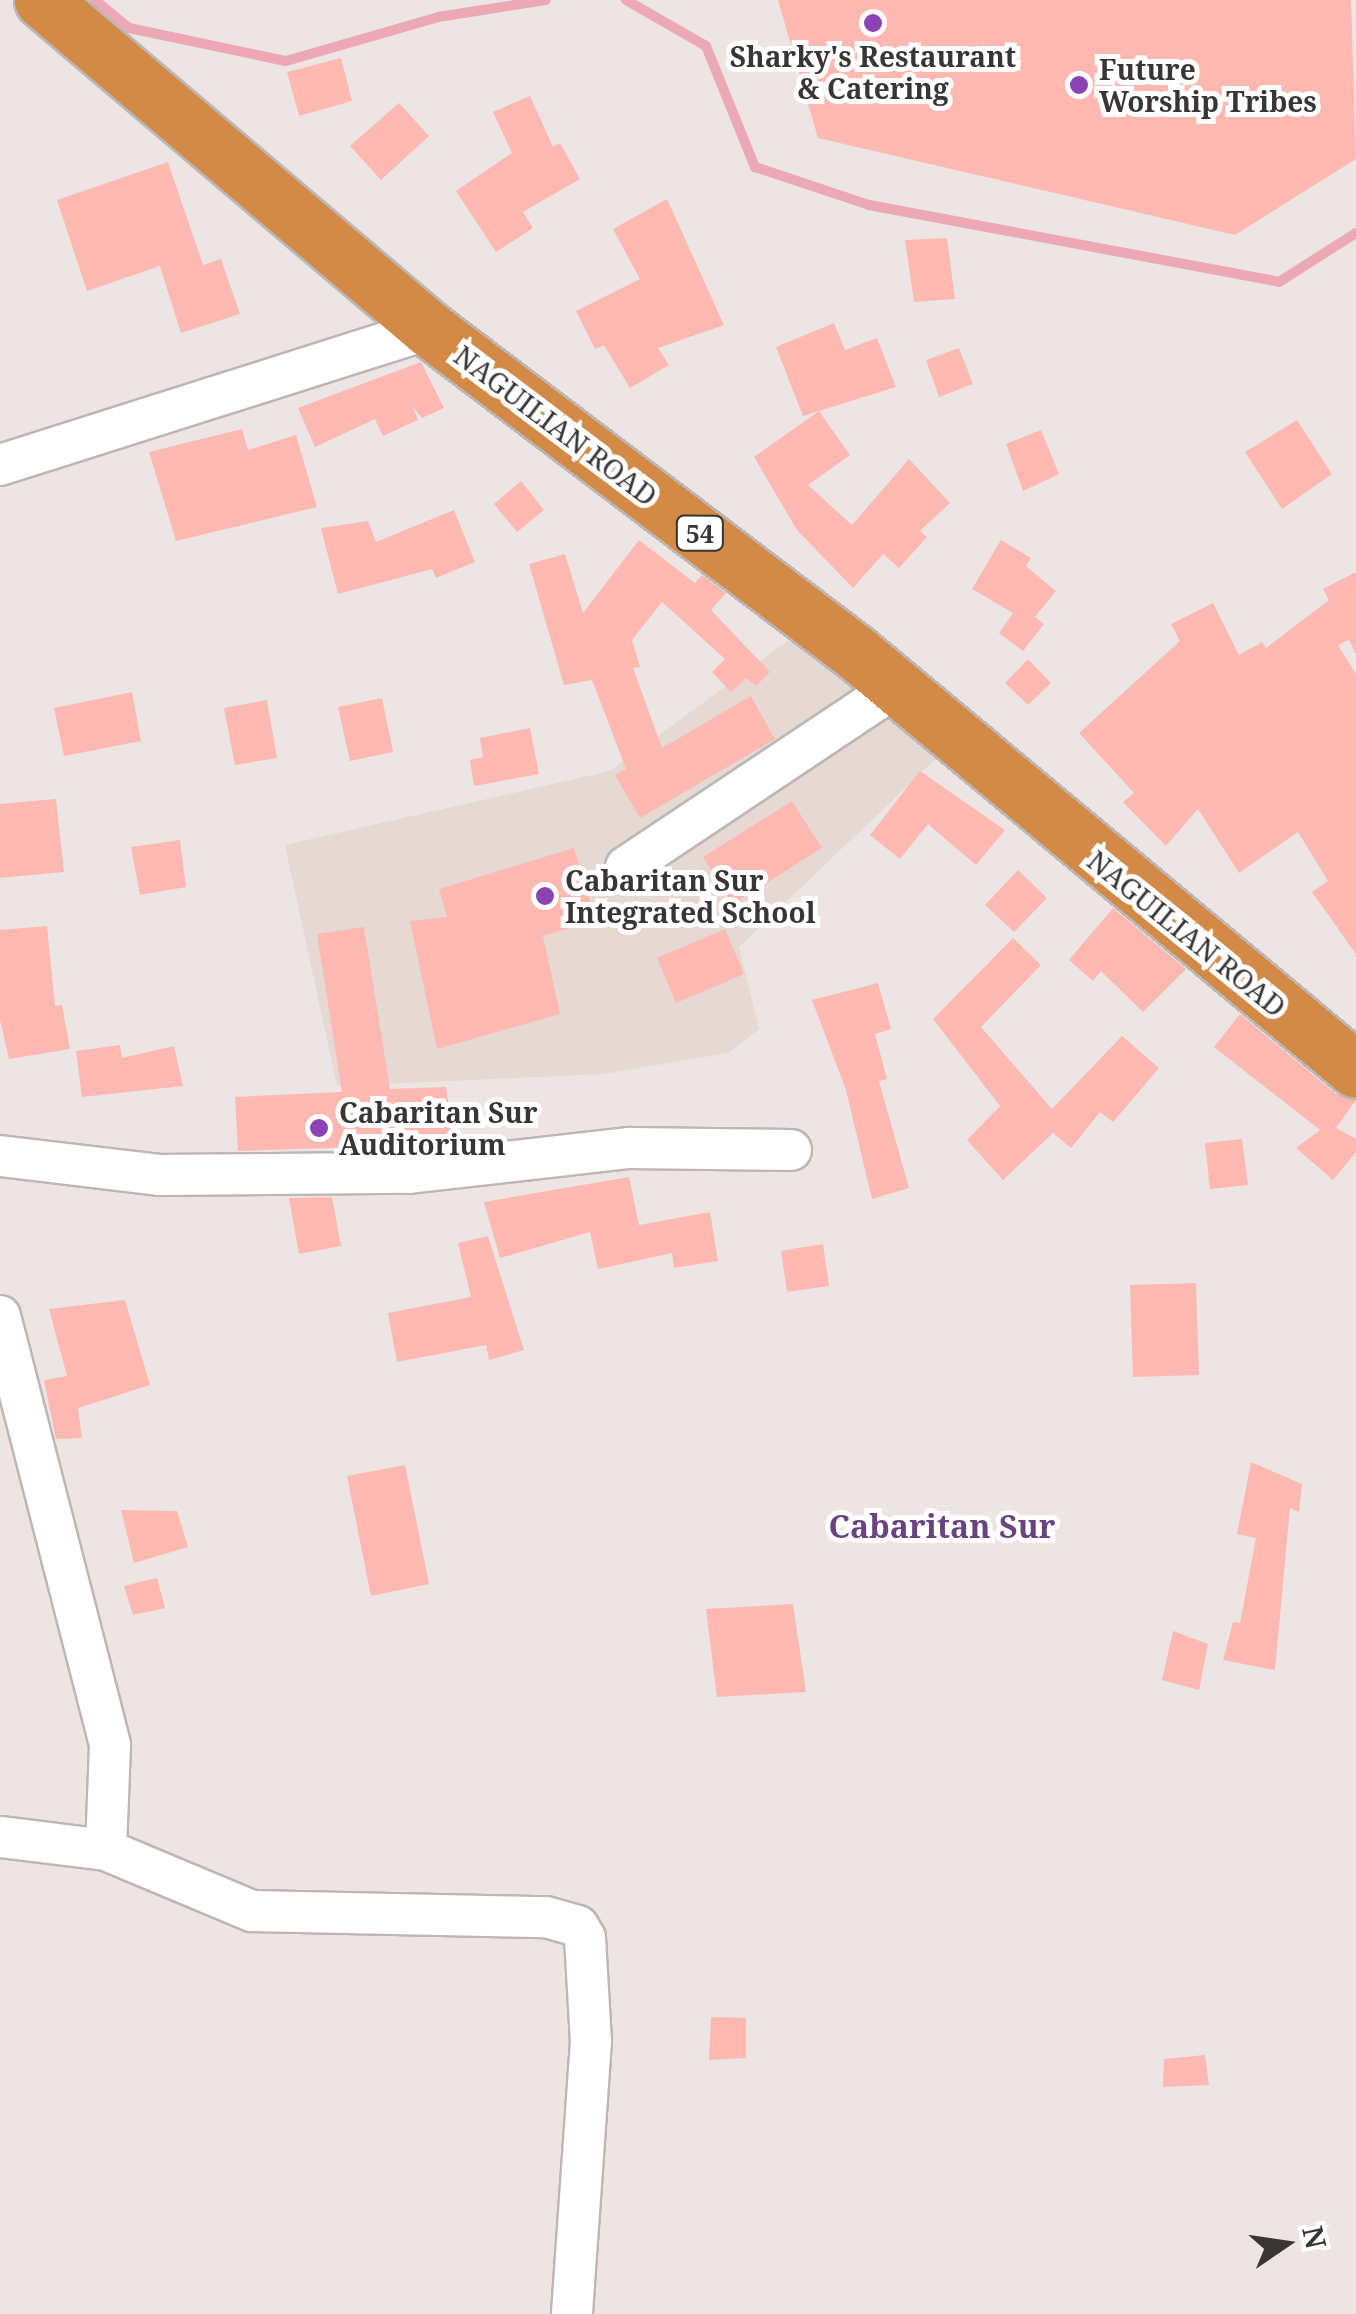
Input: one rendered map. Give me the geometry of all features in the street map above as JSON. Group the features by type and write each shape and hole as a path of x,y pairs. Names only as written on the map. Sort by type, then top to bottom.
{"highway":[{"name":"NAGUILIAN ROAD","path":"42,0 429,329 891,681 1356,1070"}],"street":[{"path":"0,465 429,329"},
{"path":"626,867 878,699 891,681"},
{"path":"0,1156 159,1175 409,1173 630,1148 791,1150"},
{"path":"0,1316 110,1745 106,1850"},
{"path":"0,1837 106,1850 252,1911 546,1917 578,1926 591,2040 572,2314"}],"shaded area":[{"name":"Cabaritan Sur Integrated School","path":"808,626 948,747 739,947 759,1029 728,1053 603,1074 337,1086 285,845 610,771"}],"building":[{"name":"Future Worship Tribes","path":"778,0 1351,0 1356,159 1235,235 818,138"},
{"path":"341,58 352,101 299,116 287,72"},
{"path":"530,96 553,147 560,143 580,179 523,212 533,228 496,252 456,191 512,153 493,112"},
{"path":"399,103 429,136 381,180 350,146"},
{"path":"168,162 203,265 221,259 240,314 181,333 160,266 87,291 57,200"},
{"path":"667,199 724,325 658,348 669,365 630,388 604,345 595,349 576,311 640,279 613,229"},
{"path":"947,238 955,299 914,302 905,240"},
{"path":"834,323 845,350 877,338 896,387 803,416 776,347"},
{"path":"959,348 973,384 939,397 926,360"},
{"path":"421,362 444,408 422,418 413,407 418,420 383,436 375,419 315,447 298,408"},
{"path":"819,411 850,455 808,485 852,525 909,459 950,503 920,531 927,537 899,568 883,554 853,588 797,530 754,457"},
{"path":"1297,420 1332,474 1282,509 1245,452"},
{"path":"242,429 248,450 296,435 317,507 176,541 149,452"},
{"path":"1041,430 1059,474 1023,491 1006,444"},
{"path":"521,481 544,510 517,532 494,504"},
{"path":"454,510 475,562 436,578 432,569 338,594 321,528 368,521 376,542"},
{"path":"639,540 695,583 702,575 726,593 711,610 770,672 756,686 746,678 731,692 712,672 725,659 662,602 632,640 640,667 633,668 662,748 751,696 775,739 640,818 615,775 626,769 592,680 564,685 529,564 565,554 583,613"},
{"path":"1001,540 1031,558 1026,566 1056,591 1035,617 1044,624 1023,651 999,633 1013,613 972,589"},
{"path":"1356,572 1356,654 1349,640 1338,645 1356,674 1356,954 1312,892 1328,881 1298,832 1239,873 1198,809 1166,846 1123,802 1134,793 1079,733 1180,641 1171,624 1213,603 1239,655 1262,642 1266,648 1329,600 1323,589"},
{"path":"1028,659 1051,683 1028,705 1005,683"},
{"path":"132,692 141,741 64,756 54,708"},
{"path":"382,698 393,752 350,761 338,707"},
{"path":"267,700 277,758 235,765 224,708"},
{"path":"530,728 539,774 474,786 470,760 483,757 480,738"},
{"path":"920,771 1005,830 976,865 928,824 900,859 870,835"},
{"path":"56,799 64,872 0,878 0,804"},
{"path":"792,801 822,848 733,904 703,857"},
{"path":"180,840 186,887 140,895 131,847"},
{"path":"574,848 596,920 543,936 560,1014 437,1049 410,921 447,917 439,889"},
{"path":"1018,870 1047,898 1014,932 985,905"},
{"path":"1113,908 1186,969 1143,1012 1101,971 1093,981 1069,960"},
{"path":"47,926 55,1006 62,1005 70,1049 9,1059 0,1020 0,930"},
{"path":"364,927 390,1089 446,1087 454,1144 238,1151 235,1097 342,1092 317,934"},
{"path":"725,929 744,974 676,1003 657,958"},
{"path":"1013,938 1041,965 981,1027 1052,1109 1122,1036 1159,1068 1113,1122 1100,1112 1071,1148 1053,1133 1003,1180 967,1140 1000,1106 933,1019"},
{"path":"878,983 891,1029 875,1034 887,1079 879,1081 909,1188 872,1199 846,1090 812,1000"},
{"path":"1240,1014 1336,1094 1356,1100 1336,1128 1356,1139 1356,1152 1333,1180 1296,1148 1320,1130 1214,1047"},
{"path":"120,1045 122,1058 174,1046 183,1086 82,1097 76,1051"},
{"path":"1242,1139 1248,1185 1210,1189 1205,1143"},
{"path":"629,1177 639,1225 710,1212 718,1261 674,1268 672,1253 598,1269 590,1232 500,1258 484,1202"},
{"path":"332,1197 341,1246 299,1254 289,1198"},
{"path":"488,1236 524,1350 489,1360 486,1345 397,1362 388,1313 471,1297 458,1243"},
{"path":"823,1244 829,1286 787,1292 781,1251"},
{"path":"1196,1283 1199,1375 1133,1377 1130,1285"},
{"path":"125,1300 150,1385 78,1408 82,1438 56,1439 44,1380 67,1376 49,1309"},
{"path":"1251,1462 1302,1484 1299,1512 1290,1508 1275,1670 1223,1660 1233,1622 1240,1623 1256,1538 1237,1534"},
{"path":"405,1465 429,1584 371,1596 347,1476"},
{"path":"121,1510 177,1511 188,1547 134,1563"},
{"path":"157,1578 165,1608 133,1615 124,1586"},
{"path":"793,1604 806,1692 717,1697 706,1609"},
{"path":"1173,1631 1208,1644 1199,1690 1162,1680"},
{"path":"711,2017 746,2018 746,2058 709,2060"},
{"path":"1205,2055 1209,2085 1163,2087 1164,2059"}],"waterway":[{"path":"95,0 129,28 286,61 438,17 546,0"},
{"path":"626,0 706,46 755,167 869,205 1279,282 1356,233"}],"place":[{"name":"Sharky's Restaurant & Catering","path":"873,23"},
{"name":"Future Worship Tribes","path":"1079,85"},
{"name":"Cabaritan Sur Integrated School","path":"545,896"},
{"name":"Cabaritan Sur Auditorium","path":"319,1128"}],"district":[{"name":"Cabaritan Sur","path":"942,1526"}]}
